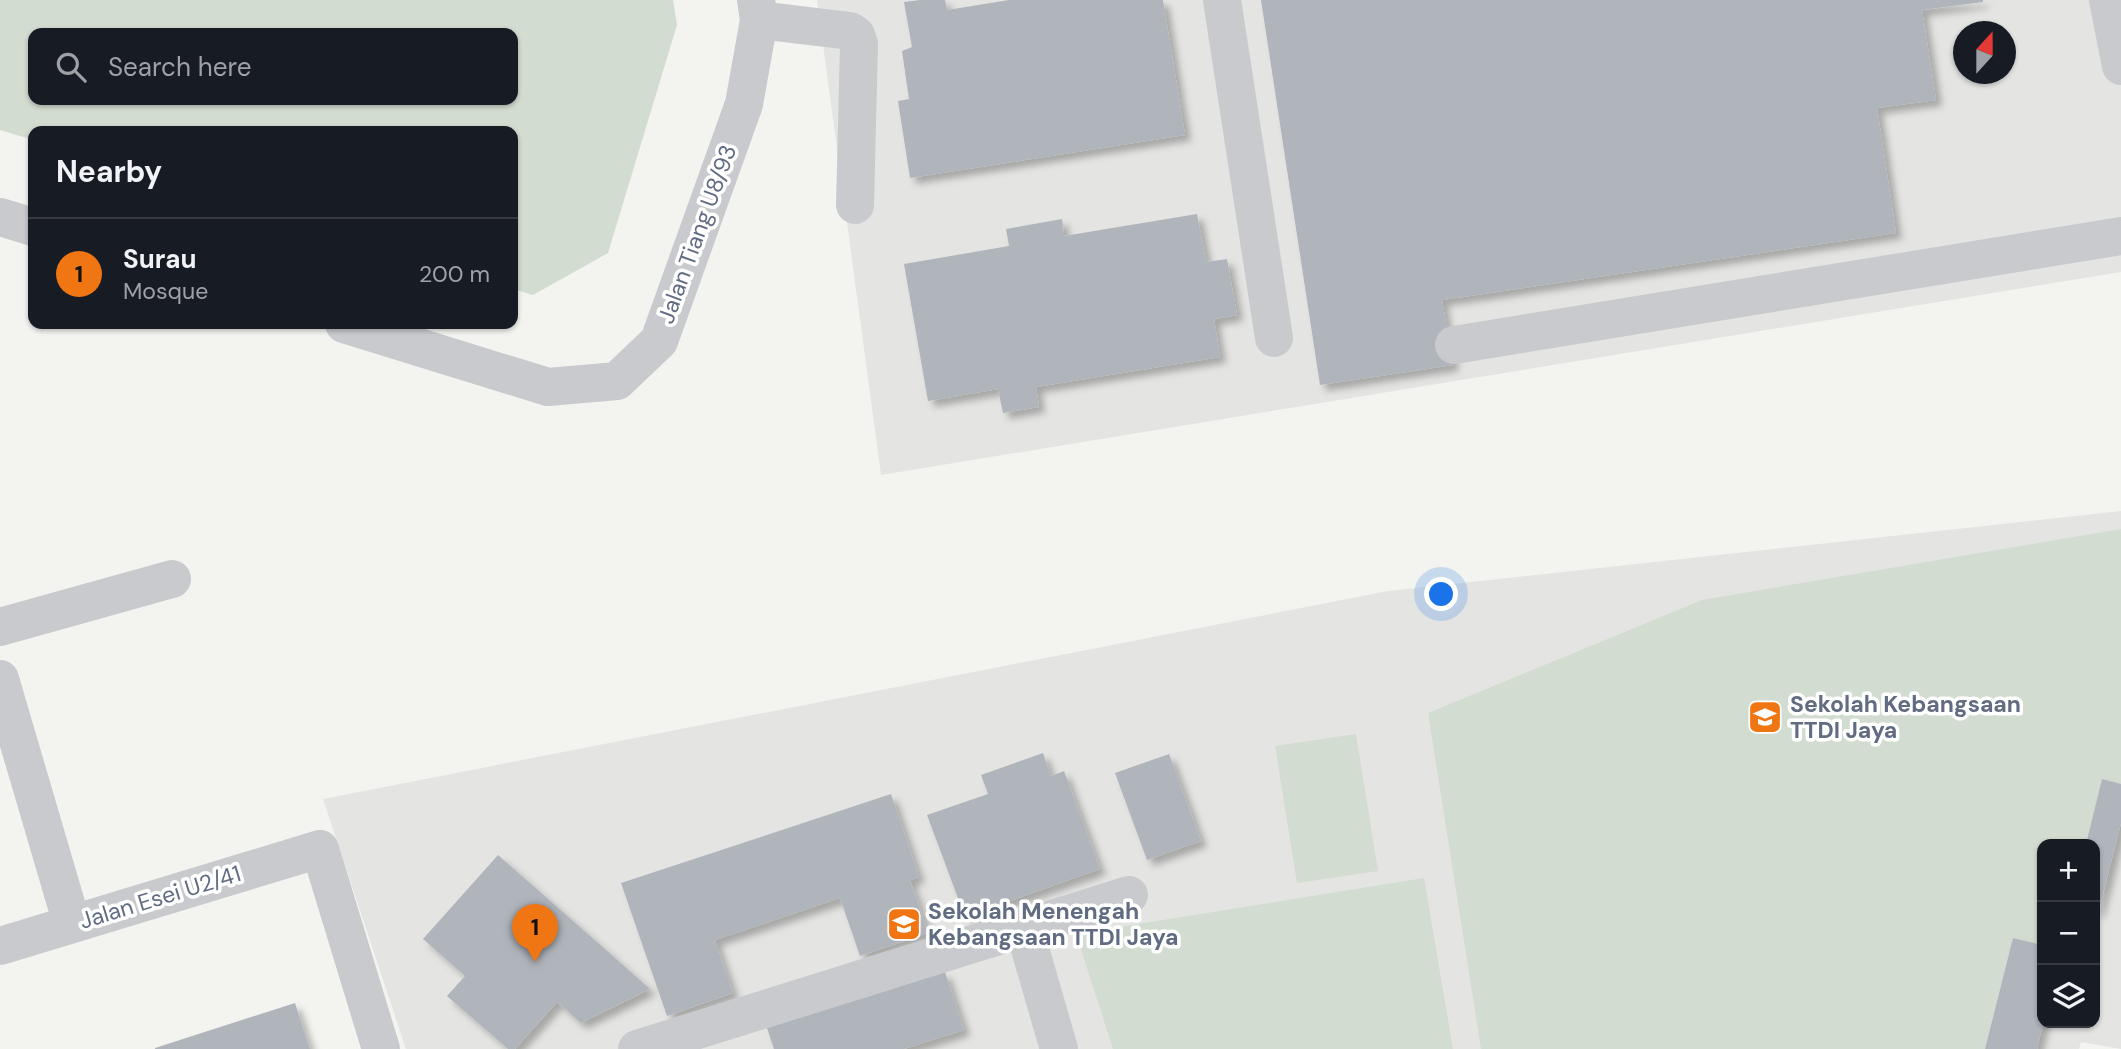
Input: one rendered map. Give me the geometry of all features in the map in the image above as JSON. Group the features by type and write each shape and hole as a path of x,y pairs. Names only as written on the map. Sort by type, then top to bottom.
{"street":[{"path":"1222,0 1275,338"},
{"path":"2108,0 2121,66"},
{"path":"758,10 850,31 856,35 859,44 855,205"},
{"name":"Jalan Tiang U8/93","path":"360,329 548,387 617,381 659,341 744,104 758,10"},
{"path":"0,217 28,225"},
{"path":"1454,345 2121,236"},
{"path":"0,626 172,579"},
{"path":"0,678 72,924"},
{"name":"Jalan Esei U2/41","path":"0,946 320,849 381,1049"},
{"path":"637,1049 1129,895"},
{"path":"1024,928 1059,1049"}],"shaded area":[{"path":"0,0 673,0 677,25 608,253 533,295 518,290 518,126 28,126 28,138 0,130"},
{"path":"817,0 2121,0 2121,272 881,475"},
{"path":"2121,511 2121,1049 2081,1042 2079,1049 406,1049 323,799 1388,591"},
{"name":"Sekolah Kebangsaan TTDI Jaya","path":"2121,529 2121,784 2102,780 2087,839 2037,839 2037,944 2013,938 1985,1049 1481,1049 1428,713 1702,600"},
{"path":"1356,734 1378,871 1297,883 1275,746"},
{"path":"1424,878 1453,1049 1113,1049 1076,934"}],"building":[{"path":"945,0 947,10 1009,0 1163,0 1185,135 910,178 898,101 909,99 902,51 912,47 904,2"},
{"path":"1261,0 1983,2 1922,10 1936,100 1877,108 1896,233 1442,300 1453,365 1320,385"},
{"path":"1197,214 1206,262 1227,259 1237,315 1214,319 1220,357 1036,387 1039,407 1003,413 998,389 928,401 904,264 1009,246 1006,229 1062,219 1064,236"},
{"path":"1043,753 1051,776 1064,771 1100,869 965,917 927,815 988,794 981,775"},
{"path":"1169,754 1201,841 1147,860 1115,773"},
{"path":"2102,779 2121,784 2121,823 2100,905 2100,839 2087,839"},
{"path":"891,794 919,877 910,880 928,933 860,956 840,898 715,940 733,993 667,1016 621,883"},
{"path":"498,855 650,989 581,1023 557,1002 515,1049 508,1049 447,996 465,976 423,939"},
{"path":"2013,938 2037,944 2037,1028 2042,1028 2037,1049 1985,1049"},
{"path":"945,972 964,1030 904,1049 774,1049 767,1028"},
{"path":"295,1003 310,1049 155,1049 155,1048"}],"place":[{"name":"Sekolah Kebangsaan TTDI Jaya","path":"1765,717"},
{"name":"Sekolah Menengah Kebangsaan TTDI Jaya","path":"904,924"},
{"name":"Surau","path":"535,962"}]}
